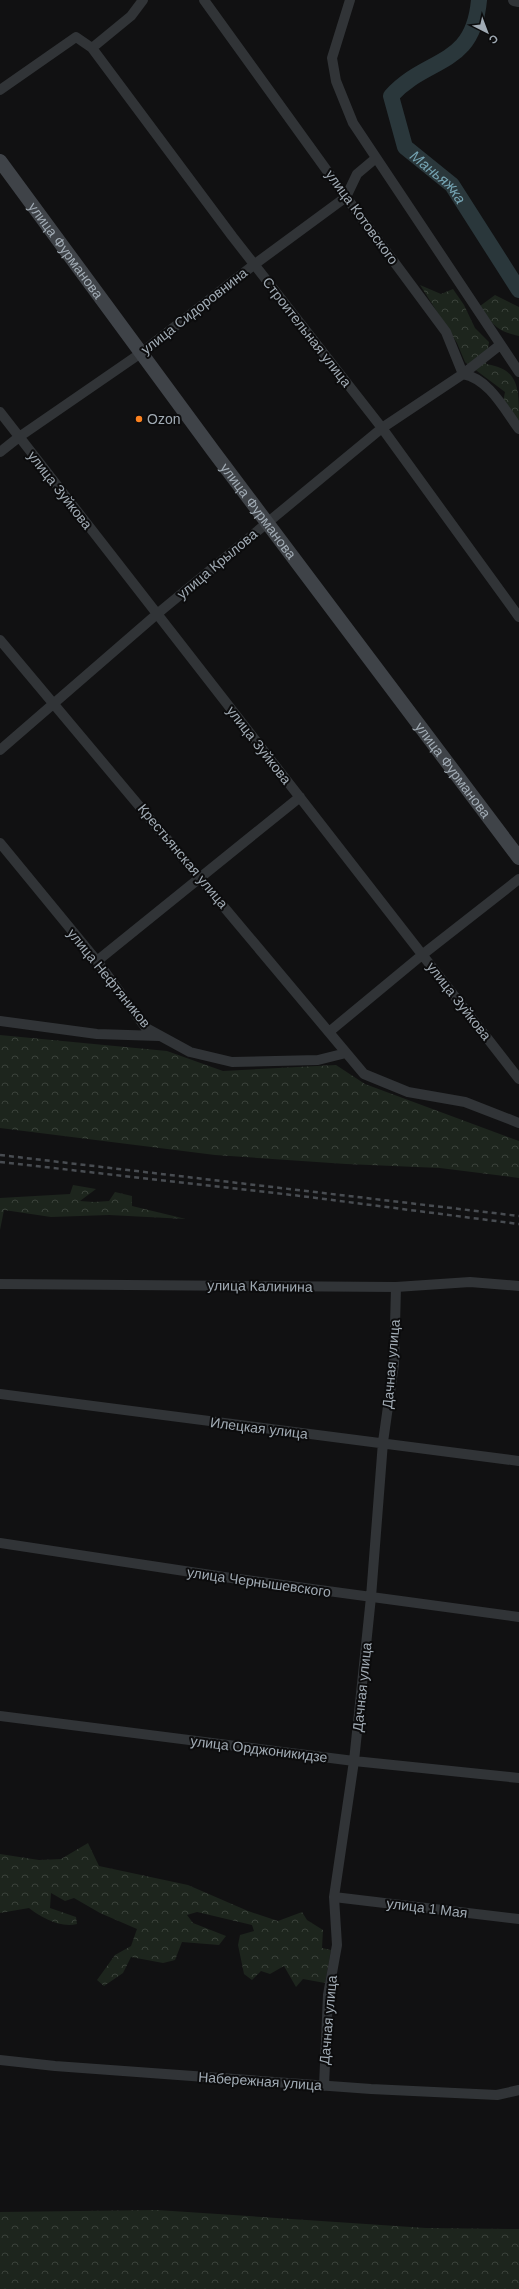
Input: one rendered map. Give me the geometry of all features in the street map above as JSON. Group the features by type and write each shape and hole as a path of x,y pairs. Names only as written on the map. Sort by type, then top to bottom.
{"main road":[{"name":"улица Фурманова","path":"0,161 141,353 519,858"}],"street":[{"path":"0,90 76,37 92,48 131,16 143,0"},
{"name":"улица Котовского","path":"204,0 346,197 446,332 463,374"},
{"path":"350,0 332,58 336,81 353,123 519,372"},
{"path":"514,0 519,1"},
{"name":"Строительная улица","path":"92,48 255,264 382,428 519,617"},
{"name":"улица Сидоровнина","path":"0,452 19,437 141,353 255,264 346,197 357,174 376,158"},
{"name":"улица Крылова","path":"0,750 54,702 267,521 382,428 463,374 500,345"},
{"path":"463,374 475,376 495,396 519,429"},
{"name":"улица Зуйкова","path":"0,412 519,1079"},
{"name":"Крестьянская улица","path":"0,640 201,877 364,1074 408,1092 465,1102 519,1123"},
{"path":"97,961 300,797"},
{"name":"улица Нефтяников","path":"0,843 97,961 146,1028 164,1036 190,1052 232,1062 318,1060 346,1053"},
{"path":"329,1032 422,954 519,879"},
{"path":"0,1021 97,1034 164,1036"},
{"name":"улица Калинина","path":"0,1284 396,1287 470,1282 519,1286"},
{"name":"Дачная улица","path":"324,2086 328,1995 337,1945 334,1897 354,1761 371,1597 383,1442 394,1364 396,1287"},
{"name":"Илецкая улица","path":"0,1394 266,1430 383,1442 519,1461"},
{"name":"улица Чернышевского","path":"0,1543 519,1617"},
{"name":"улица Орджоникидзе","path":"0,1716 354,1761 519,1778"},
{"name":"улица 1 Мая","path":"334,1897 519,1919"},
{"name":"Набережная улица","path":"0,2060 55,2066 324,2086 497,2095 519,2090"}],"green space":[{"path":"420,285 441,294 453,289 464,305 475,328 489,342 486,364 505,370 511,375 515,382 518,398 519,420 515,419 503,402 505,392 465,362 457,343"},
{"path":"495,295 519,307 519,336 505,332 492,323 480,306"},
{"path":"0,1035 167,1051 223,1071 336,1065 365,1084 519,1141 519,1178 440,1168 346,1164 215,1155 0,1128"},
{"path":"73,1185 96,1189 80,1201 109,1201 115,1192 132,1196 132,1206 186,1219 109,1215 51,1217 4,1210 0,1230 0,1198 70,1194"},
{"path":"88,1843 99,1866 188,1885 248,1911 278,1921 302,1912 307,1920 323,1930 322,1948 331,1950 325,1983 303,1979 296,1987 284,1966 270,1974 261,1971 252,1980 244,1974 238,1945 240,1935 254,1931 252,1925 197,1912 187,1915 193,1923 226,1936 219,1945 182,1942 175,1960 163,1963 131,1957 123,1973 104,1986 97,1980 115,1955 131,1946 137,1929 100,1913 74,1898 65,1901 51,1893 50,1908 76,1917 77,1924 64,1925 52,1921 29,1908 0,1913 0,1854 39,1860 61,1859"},
{"path":"157,2210 426,2228 519,2229 519,2289 0,2289 0,2212"}],"waterway":[{"name":"Маньяжка","path":"479,0 475,22 468,38 458,50 405,83 391,96 405,147 452,185 519,290"}],"railway":[{"path":"0,1155 519,1216"},
{"path":"0,1162 301,1196 519,1224"}],"place":[{"name":"Ozon","path":"139,419"}]}
